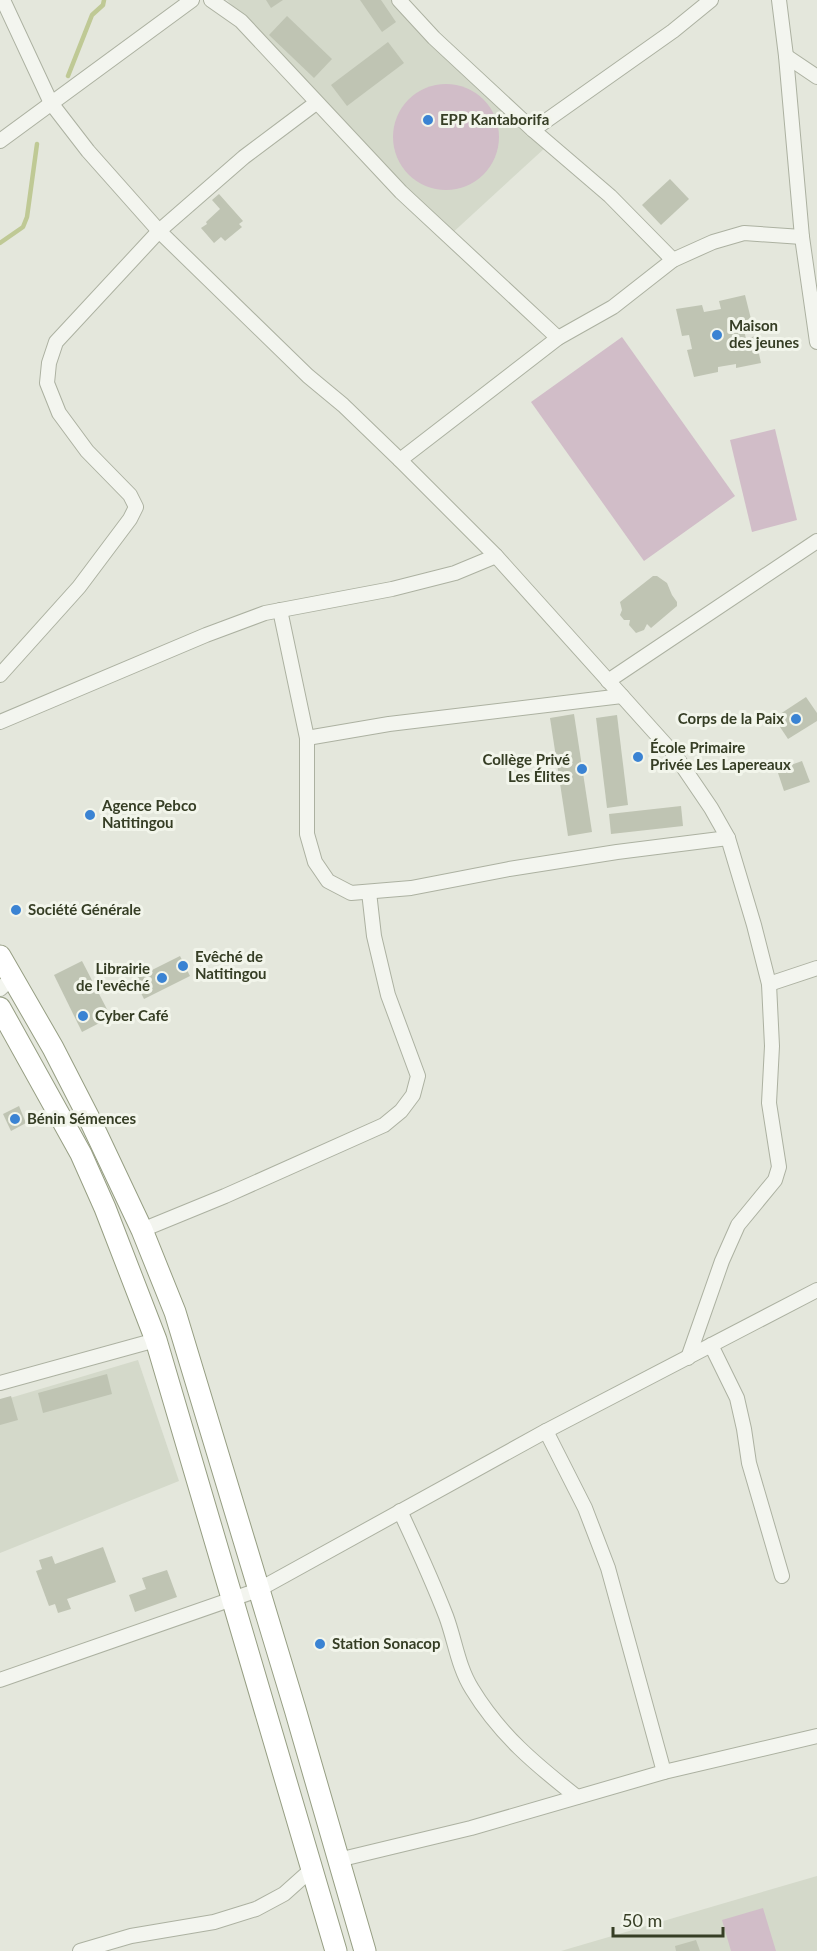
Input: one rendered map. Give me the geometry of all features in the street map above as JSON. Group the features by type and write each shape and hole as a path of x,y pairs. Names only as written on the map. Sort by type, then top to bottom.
{"highway":[{"path":"0,956 7,983 53,1047 142,1230 175,1312 295,1709 365,1951"},
{"path":"0,1008 62,1116 81,1154 105,1208 156,1340 336,1951"}],"street":[{"path":"3,0 51,103 88,151 159,231 308,376 343,405 496,556 675,756 711,808 728,838 769,984 772,1046 769,1103 778,1167 775,1179 738,1226 722,1261 688,1358"},
{"path":"0,141 192,0"},
{"path":"211,0 242,21 401,192 558,338"},
{"path":"399,0 434,38 533,130 610,196 673,260"},
{"path":"533,130 673,31 711,0"},
{"path":"779,0 802,237 817,342"},
{"path":"786,56 817,77"},
{"path":"0,675 79,587 130,519 136,507 130,495 87,451 59,413 47,383 49,363 56,342 159,231 244,157 316,103"},
{"path":"400,460 558,338 613,307 673,260 713,242 744,233 802,237"},
{"path":"608,681 817,541"},
{"path":"0,723 206,635 265,613 392,589 455,573 496,556"},
{"path":"280,610 307,738 307,834 315,862 328,881 351,893 411,888 509,869 728,838"},
{"path":"307,738 389,724 622,696"},
{"path":"142,1230 225,1196 384,1125 401,1111 413,1095 418,1076 388,995 374,936 369,892"},
{"path":"769,984 817,968"},
{"path":"1,1678 258,1590 546,1431 817,1290"},
{"path":"0,1383 156,1340"},
{"path":"711,1345 737,1398 749,1463 782,1576"},
{"path":"546,1431 585,1508 608,1568 664,1772"},
{"path":"400,1510 446,1617 470,1686 510,1740 534,1764 577,1797"},
{"path":"338,1860 471,1828 664,1772 816,1741"},
{"path":"80,1951 130,1936 214,1922 256,1908 284,1894 312,1869"}],"shaded area":[{"name":"EPP Kantaborifa","path":"227,0 394,0 546,147 449,236"},
{"path":"446,84 466,88 483,100 495,117 499,137 495,157 483,174 466,186 446,190 426,186 409,174 397,157 393,137 397,117 409,100 426,88"},
{"path":"622,337 735,496 644,561 531,402"},
{"path":"775,429 797,520 752,532 730,440"},
{"path":"138,1360 179,1481 0,1553 0,1401"},
{"path":"817,1876 817,1951 561,1951 636,1929"},
{"path":"763,1908 776,1951 731,1951 722,1920"}],"building":[{"path":"266,0 283,0 271,8"},
{"path":"360,0 381,0 396,22 382,32"},
{"path":"287,16 332,59 314,78 269,35"},
{"path":"388,42 404,63 347,106 331,85"},
{"path":"670,179 689,199 661,225 642,205"},
{"path":"219,194 243,221 239,224 242,227 225,241 221,237 214,243 201,228 220,209 212,200"},
{"name":"Maison des jeunes","path":"745,295 751,319 742,321 746,339 755,336 761,363 736,368 736,364 718,367 718,372 694,377 687,350 692,349 689,335 682,336 676,309 702,305 704,312 721,309 719,301"},
{"path":"653,576 667,583 677,606 651,628 647,624 644,630 636,633 629,625 630,620 624,620 620,615 622,610 620,602"},
{"name":"Corps de la Paix","path":"806,697 817,713 817,721 788,739 774,718"},
{"path":"574,714 592,832 568,836 550,718"},
{"path":"617,715 628,805 607,808 596,718"},
{"path":"802,761 810,782 784,791 777,770"},
{"path":"681,806 683,826 611,834 609,814"},
{"name":"Librairie de l'evêché","path":"180,956 190,976 144,999 134,979"},
{"path":"82,961 111,1017 82,1032 54,975"},
{"name":"Bénin Sémences","path":"19,1106 26,1123 11,1131 3,1114"},
{"path":"107,1374 112,1394 43,1413 38,1393"},
{"path":"11,1396 18,1420 0,1425 0,1399"},
{"path":"103,1547 116,1582 67,1599 71,1609 58,1613 55,1604 49,1606 36,1571 42,1569 39,1560 52,1556 55,1564"},
{"path":"167,1570 177,1597 135,1612 129,1595 146,1589 142,1578"},
{"path":"696,1940 700,1951 676,1951 675,1946"}],"waterway":[{"path":"68,76 92,15 103,5 104,0"},
{"path":"0,243 23,227 27,217 37,144"}],"place":[{"name":"EPP Kantaborifa","path":"428,120"},
{"name":"Maison des jeunes","path":"717,335"},
{"name":"Corps de la Paix","path":"796,719"},
{"name":"École Primaire Privée Les Lapereaux","path":"638,757"},
{"name":"Collège Privé Les Élites","path":"582,769"},
{"name":"Agence Pebco Natitingou","path":"90,815"},
{"name":"Société Générale","path":"16,910"},
{"name":"Evêché de Natitingou","path":"183,966"},
{"name":"Librairie de l'evêché","path":"162,978"},
{"name":"Cyber Café","path":"83,1016"},
{"name":"Bénin Sémences","path":"15,1119"},
{"name":"Station Sonacop","path":"320,1644"}]}
